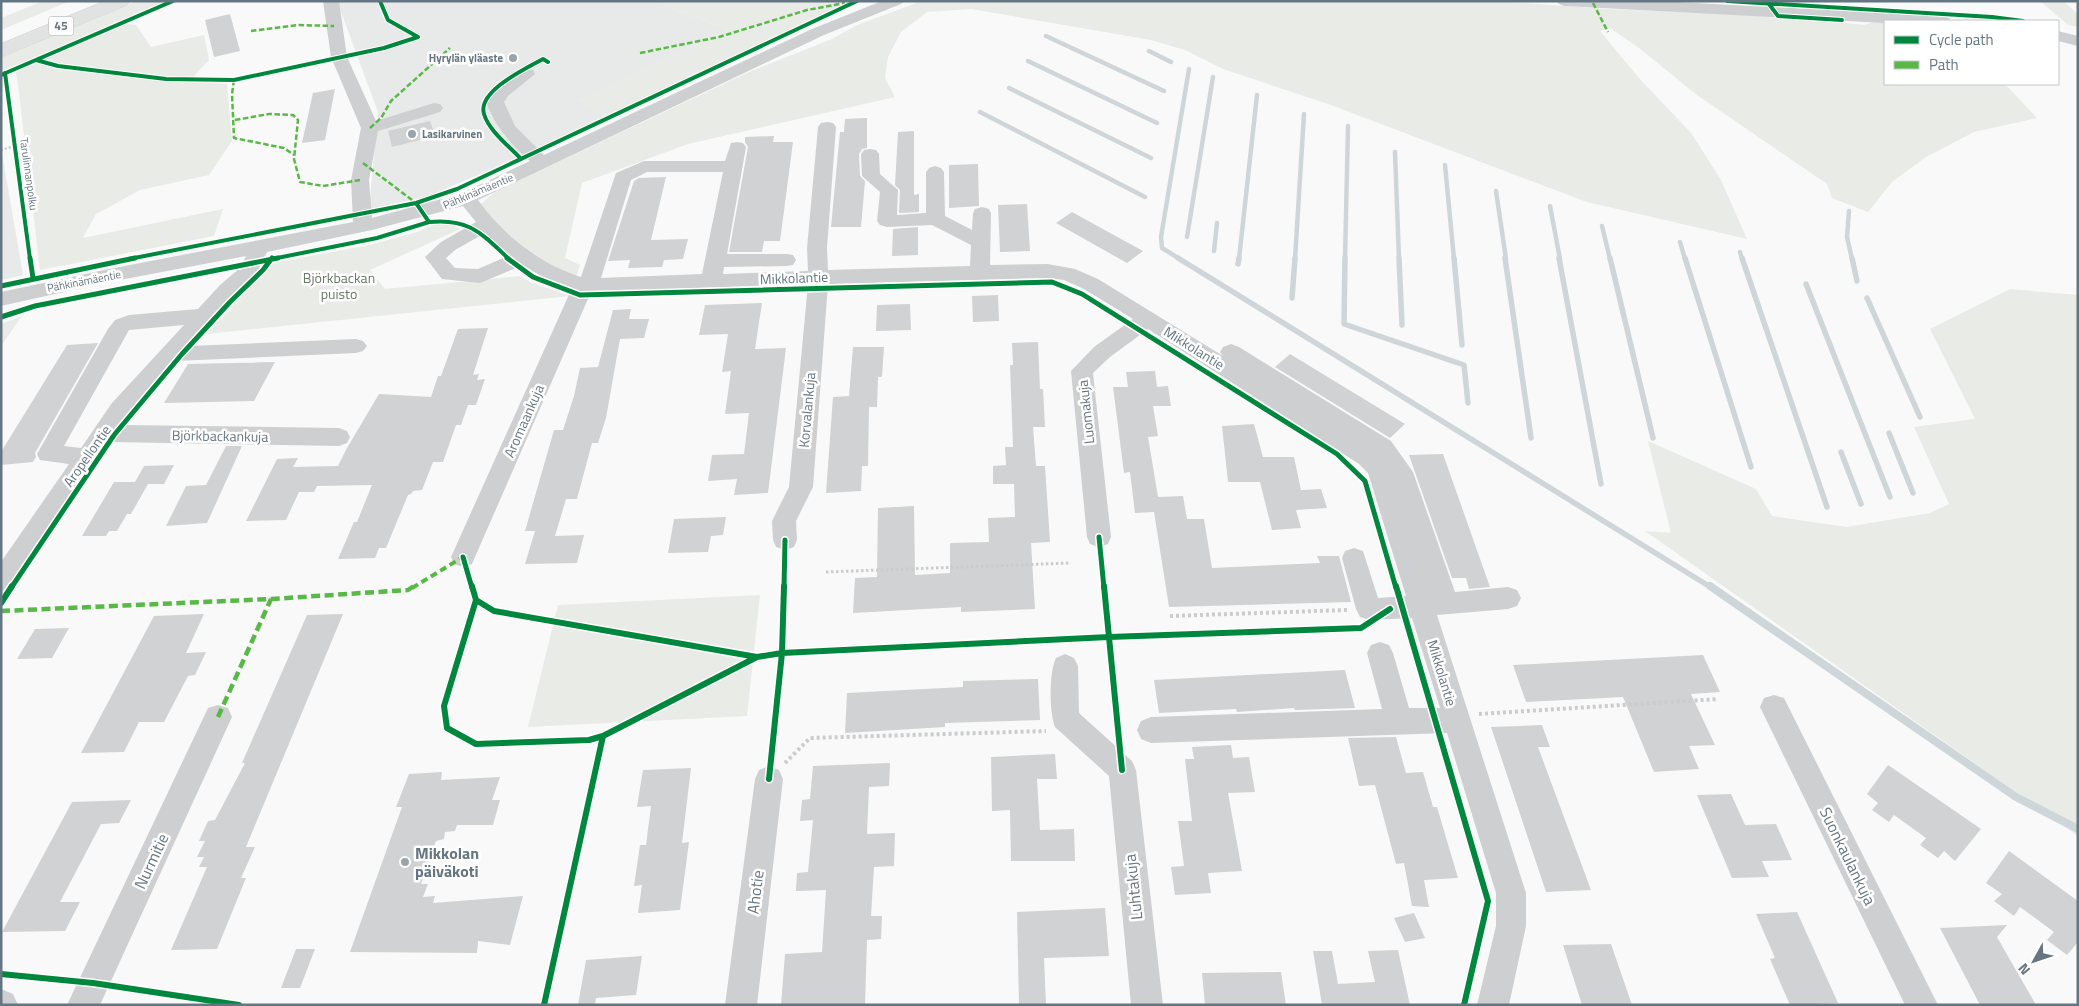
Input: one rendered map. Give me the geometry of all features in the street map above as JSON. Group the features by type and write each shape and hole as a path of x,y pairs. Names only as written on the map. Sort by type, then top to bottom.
{"main road":[{"name":"45","path":"1,36 85,1"},
{"name":"45","path":"1,51 121,1"}],"street":[{"path":"331,1 339,57 370,128 360,180 363,226"},
{"name":"Pähkinämäentie","path":"1,299 51,287 260,247 423,213 467,198 818,32 896,1"},
{"path":"1564,1 1744,6 1930,20"},
{"path":"2059,36 2078,41"},
{"path":"527,74 502,92 495,102 509,131 543,163"},
{"path":"370,128 434,108"},
{"name":"Korvalankuja","path":"784,540 784,521 801,487 818,288 817,248 827,127"},
{"path":"870,154 871,176 889,190 887,221 934,219 981,242"},
{"name":"Aromaankuja","path":"463,557 584,285 591,279 623,177 644,168 736,156 714,271"},
{"path":"934,219 935,172"},
{"name":"Mikkolantie","path":"467,198 487,224 525,256 551,273 584,285 714,271 817,277 1048,271 1068,274 1092,284 1148,319 1225,350 1367,458 1377,468 1511,892 1511,926 1493,1005"},
{"path":"980,272 982,213"},
{"path":"487,224 448,246 435,257 449,274 480,276 525,256"},
{"name":"Aropellontie","path":"1,582 120,409 226,290 248,272 260,247"},
{"path":"714,271 786,260"},
{"path":"86,457 48,454 114,334 122,325 128,322 202,316"},
{"name":"Luomakuja","path":"1099,537 1082,371 1102,352 1148,319"},
{"path":"170,354 356,346"},
{"path":"1225,350 1383,447 1401,472 1446,603"},
{"name":"Björkbackankuja","path":"102,433 338,437"},
{"path":"1354,558 1369,609 1404,608 1508,598"},
{"path":"1380,653 1399,721"},
{"path":"1065,666 1065,718 1078,730"},
{"name":"Suonkaulankuja","path":"1774,708 1922,1005"},
{"name":"Nurmitie","path":"83,1005 218,717"},
{"path":"1151,730 1456,718"},
{"name":"Luhtakuja","path":"1078,730 1122,770 1147,1005"},
{"name":"Ahotie","path":"741,1005 769,779"}],"path":[{"path":"1,150 15,146"},
{"path":"826,572 1071,563"},
{"path":"1170,616 1369,609"},
{"path":"1456,718 1718,699"},
{"path":"769,779 810,738 1078,730"}],"shaded area":[{"name":"Hyrylän yläaste","path":"337,1 653,1 728,30 579,100 605,116 549,144 429,196 369,209 378,112"},
{"path":"1,148 23,275 1,280"}],"green space":[{"path":"43,1 70,1 1,30 1,18"},
{"path":"136,1 169,1 118,23 136,25 151,47 204,35 209,60 193,77 172,81 227,84 232,141 209,175 140,190 96,214 83,238 223,209 214,236 40,270 15,66 1,71 1,57"},
{"path":"653,1 841,1 840,6 605,116 578,100 728,30"},
{"path":"922,1 1495,1 1607,9 1758,15 1773,18 1810,19 1864,25 1876,21 1884,22 1884,85 2006,85 2037,118 1974,132 1926,157 1892,182 1868,212 1832,198 1827,184 1697,95 1639,48 1610,28 1600,31 1638,77 1691,133 1721,180 1747,239 1587,202 1331,105 1223,69 1185,50 1151,40 971,9 927,12 901,32 888,57 885,78 895,97 688,144 582,183 565,258 580,265 576,277 524,247 500,227 481,204 495,192 751,71 832,39 857,25"},
{"path":"2040,1 2063,1 2078,14 2078,27 2068,25"},
{"name":"Björkbackan puisto","path":"437,223 452,225 460,229 370,270 385,289 520,276 530,282 570,296 207,334 272,263 370,245 417,232"},
{"path":"2010,289 2078,295 2078,836 1645,531 1671,533 1648,441 1756,489 1772,516 1847,527 1930,513 1949,504 1914,427 1975,419 1930,329"},
{"path":"22,316 1,346 1,324"},
{"path":"760,595 747,716 528,727 558,605"}],"building":[{"path":"230,14 240,51 214,57 205,20"},
{"path":"335,89 325,140 302,143 313,93"},
{"path":"867,118 867,148 862,149 859,154 860,176 865,181 861,227 831,227 840,132 844,132 845,119"},
{"name":"Lasikarvinen","path":"430,121 435,136 392,147 388,131"},
{"path":"914,131 914,195 919,194 919,212 899,213 900,190 895,185 898,132"},
{"path":"774,136 773,142 793,142 780,241 764,241 762,252 729,252 748,147 745,137"},
{"path":"978,164 979,206 949,208 949,165"},
{"path":"666,177 651,240 688,239 683,259 664,260 662,267 628,268 630,260 608,261 634,181 639,178"},
{"path":"1027,204 1030,251 1000,252 998,205"},
{"path":"1072,212 1143,251 1127,263 1056,223"},
{"path":"918,227 918,255 892,256 893,229"},
{"path":"998,295 999,321 973,322 972,296"},
{"path":"762,303 755,349 786,348 768,493 734,495 737,479 708,481 712,455 744,454 749,413 725,414 731,371 722,372 728,334 699,335 705,305"},
{"path":"910,304 911,330 876,331 877,305"},
{"path":"631,309 629,319 649,319 644,338 620,339 606,418 598,443 592,443 577,499 566,499 555,536 584,535 577,563 525,564 535,531 525,531 554,430 563,430 574,396 580,368 598,367 613,310"},
{"path":"488,328 473,375 479,374 477,380 485,379 476,405 468,405 461,425 456,425 443,462 433,462 422,490 413,491 408,495 386,548 379,548 375,558 338,559 354,522 357,522 372,485 317,486 314,492 299,492 286,520 246,521 277,459 298,458 293,467 338,466 379,394 431,397 438,376 441,376 458,329"},
{"path":"1038,342 1040,389 1043,389 1045,427 1033,427 1036,466 1045,466 1050,542 1031,543 1035,609 961,612 961,607 853,613 855,578 877,577 878,508 914,506 915,575 950,573 950,543 989,542 988,518 1015,517 1014,484 993,484 993,466 1006,465 1005,447 1013,447 1010,365 1013,365 1012,343"},
{"path":"98,343 35,453 36,457 33,462 1,465 1,452 67,345"},
{"path":"853,347 884,347 882,377 878,377 877,407 869,407 868,466 862,466 861,491 826,493 833,397 849,396"},
{"path":"1290,354 1405,424 1390,438 1275,367"},
{"path":"275,362 254,401 164,403 188,364"},
{"path":"1155,371 1157,387 1168,386 1171,406 1153,406 1158,436 1148,437 1158,497 1183,496 1187,519 1204,519 1212,568 1320,563 1317,556 1339,556 1351,602 1169,607 1154,512 1135,513 1130,472 1124,473 1113,387 1128,387 1126,372"},
{"path":"1254,424 1263,457 1294,457 1301,490 1321,489 1327,508 1296,510 1301,528 1272,530 1260,482 1228,482 1222,426"},
{"path":"226,446 242,446 207,523 166,526 186,486 206,485"},
{"path":"1443,454 1490,587 1469,589 1466,578 1452,578 1409,455"},
{"path":"174,465 164,484 148,484 131,514 127,514 117,531 109,531 106,536 82,536 114,482 135,482 144,466"},
{"path":"726,517 723,535 711,536 708,552 668,553 674,519"},
{"path":"204,614 186,653 206,652 195,675 188,676 164,722 139,722 124,752 81,753 154,616"},
{"path":"343,614 246,847 255,847 241,878 246,878 217,949 171,950 207,867 199,867 204,857 197,857 205,841 199,841 208,821 215,820 245,763 242,763 307,615"},
{"path":"69,628 52,658 17,659 35,629"},
{"path":"1703,655 1720,692 1691,694 1715,745 1689,746 1699,769 1654,772 1623,697 1526,702 1513,665"},
{"path":"1345,670 1355,708 1295,710 1294,708 1237,712 1236,709 1159,713 1154,680"},
{"path":"1038,679 1040,720 945,723 945,727 845,733 847,693 963,687 963,681"},
{"path":"1542,725 1550,747 1538,747 1591,890 1546,892 1491,727"},
{"path":"1396,737 1406,773 1423,772 1433,807 1437,807 1458,878 1424,880 1429,907 1412,906 1404,863 1396,864 1375,785 1359,786 1348,738"},
{"path":"1231,745 1233,758 1249,757 1255,792 1228,793 1242,871 1208,873 1211,893 1175,895 1171,867 1184,866 1178,821 1192,821 1185,759 1194,759 1192,747"},
{"path":"1055,754 1057,779 1037,779 1040,830 1074,829 1075,861 1011,861 1010,810 992,811 991,757"},
{"path":"890,763 889,786 869,787 867,834 895,833 894,866 874,867 871,916 882,916 881,939 867,940 865,1005 781,1005 785,954 822,952 826,890 796,891 797,873 808,872 813,820 800,821 802,800 810,799 813,766"},
{"path":"1888,765 1981,829 1955,861 1944,851 1938,858 1920,845 1926,838 1894,815 1889,822 1872,810 1878,803 1867,794"},
{"path":"691,768 682,843 689,842 680,910 638,913 642,885 634,886 640,845 646,845 651,806 637,807 643,770"},
{"name":"Mikkolan päiväkoti","path":"442,772 441,780 500,777 492,800 500,800 493,825 457,825 455,831 445,832 444,839 436,841 421,884 428,884 423,897 435,896 433,903 523,896 510,945 478,941 477,953 350,952 402,807 396,807 409,774"},
{"path":"1731,794 1745,825 1776,824 1792,860 1762,861 1769,877 1732,878 1697,795"},
{"path":"131,800 119,823 101,824 60,902 80,902 65,931 2,932 72,802"},
{"path":"2009,851 2078,901 2078,942 2067,955 2047,940 2054,932 2020,907 2014,916 1994,901 2002,894 1986,883"},
{"path":"1105,908 1109,956 1044,958 1046,1005 1019,1005 1017,912"},
{"path":"1797,912 1838,1003 1790,1005 1770,959 1775,958 1756,914"},
{"path":"1414,913 1425,938 1405,942 1394,918"},
{"path":"2007,925 1997,937 2036,1005 1980,1005 1940,928"},
{"path":"1611,944 1632,1005 1582,1005 1563,945"},
{"path":"296,949 315,949 300,988 281,988"},
{"path":"1398,950 1410,1005 1322,1005 1313,951 1332,951 1338,984 1375,982 1368,951"},
{"path":"642,956 636,995 596,998 595,1005 578,1005 586,960"},
{"path":"1281,972 1286,1005 1205,1005 1202,973"}],"waterway":[{"path":"1046,36 1164,91"},
{"path":"1149,51 1171,62"},
{"path":"1028,61 1157,123"},
{"path":"1180,259 1162,248 1161,237 1189,69"},
{"path":"1187,237 1213,77"},
{"path":"1009,88 1151,158"},
{"path":"1239,259 1257,95"},
{"path":"980,112 1145,197"},
{"path":"1295,259 1304,114"},
{"path":"1345,259 1348,126"},
{"path":"1395,152 1399,259"},
{"path":"1445,165 1454,259"},
{"path":"1496,191 1506,259"},
{"path":"1550,206 1560,259"},
{"path":"1849,211 1847,237 1852,259"},
{"path":"1214,251 1217,223"},
{"path":"1602,226 1610,259"},
{"path":"1680,242 1685,259"},
{"path":"1740,252 1742,259"},
{"path":"1178,258 1712,588"},
{"path":"1238,264 1239,258"},
{"path":"1292,298 1295,258"},
{"path":"1345,258 1344,324 1464,365 1468,403"},
{"path":"1399,258 1402,325"},
{"path":"1454,258 1462,345"},
{"path":"1505,258 1531,438"},
{"path":"1559,258 1601,484"},
{"path":"1610,258 1653,438"},
{"path":"1685,258 1751,467"},
{"path":"1742,258 1827,507"},
{"path":"1852,258 1857,281"},
{"path":"1806,284 1890,497"},
{"path":"1867,298 1920,417"},
{"path":"1889,433 1913,493"},
{"path":"1841,452 1861,504"},
{"path":"1710,586 2016,797 2078,829"}],"marked path":[{"path":"640,53 719,37 807,10 845,3"},
{"path":"1593,3 1608,32"},
{"path":"251,31 298,25 334,26"},
{"path":"370,128 381,118 391,101 450,48"},
{"path":"234,80 232,94 234,138 284,148 294,155"},
{"path":"235,120 269,114 293,115 298,120 294,159 300,182 323,186 360,180"},
{"path":"363,163 416,203"},
{"path":"1,611 271,599 408,590 463,557"},
{"path":"218,717 271,599"}],"cycle path":[{"path":"1,75 173,1"},
{"path":"36,60 58,66 166,79 234,80 384,48 418,37 388,20 380,1"},
{"path":"1,286 185,247 416,203 457,189 857,1"},
{"path":"1727,1 2015,20"},
{"path":"1769,4 1778,16 1842,20"},
{"path":"521,159 491,126 484,114 483,106 487,98 504,82 543,59 548,62"},
{"name":"Tarulinnanpolku","path":"5,73 33,278"},
{"path":"416,203 429,222 447,220 461,223 474,229 533,277 580,295 1052,282 1082,294 1337,454 1365,481 1488,901 1464,1005"},
{"path":"1,317 35,306 377,238 429,222"},
{"path":"1,603 114,435 182,354 230,302 263,270 272,258"},
{"path":"1099,537 1122,770"},
{"path":"769,779 782,653 785,540"},
{"path":"463,557 476,600 494,611 757,657"},
{"path":"476,600 444,706 447,728 476,744 589,740 603,736 757,657 782,653 1109,637 1361,628 1390,609"},
{"path":"544,1005 603,736"},
{"path":"1,974 93,983 239,1005"}],"place":[{"name":"Hyrylän yläaste","path":"513,58"},
{"name":"Lasikarvinen","path":"412,134"},
{"name":"Mikkolan päiväkoti","path":"405,862"}]}
